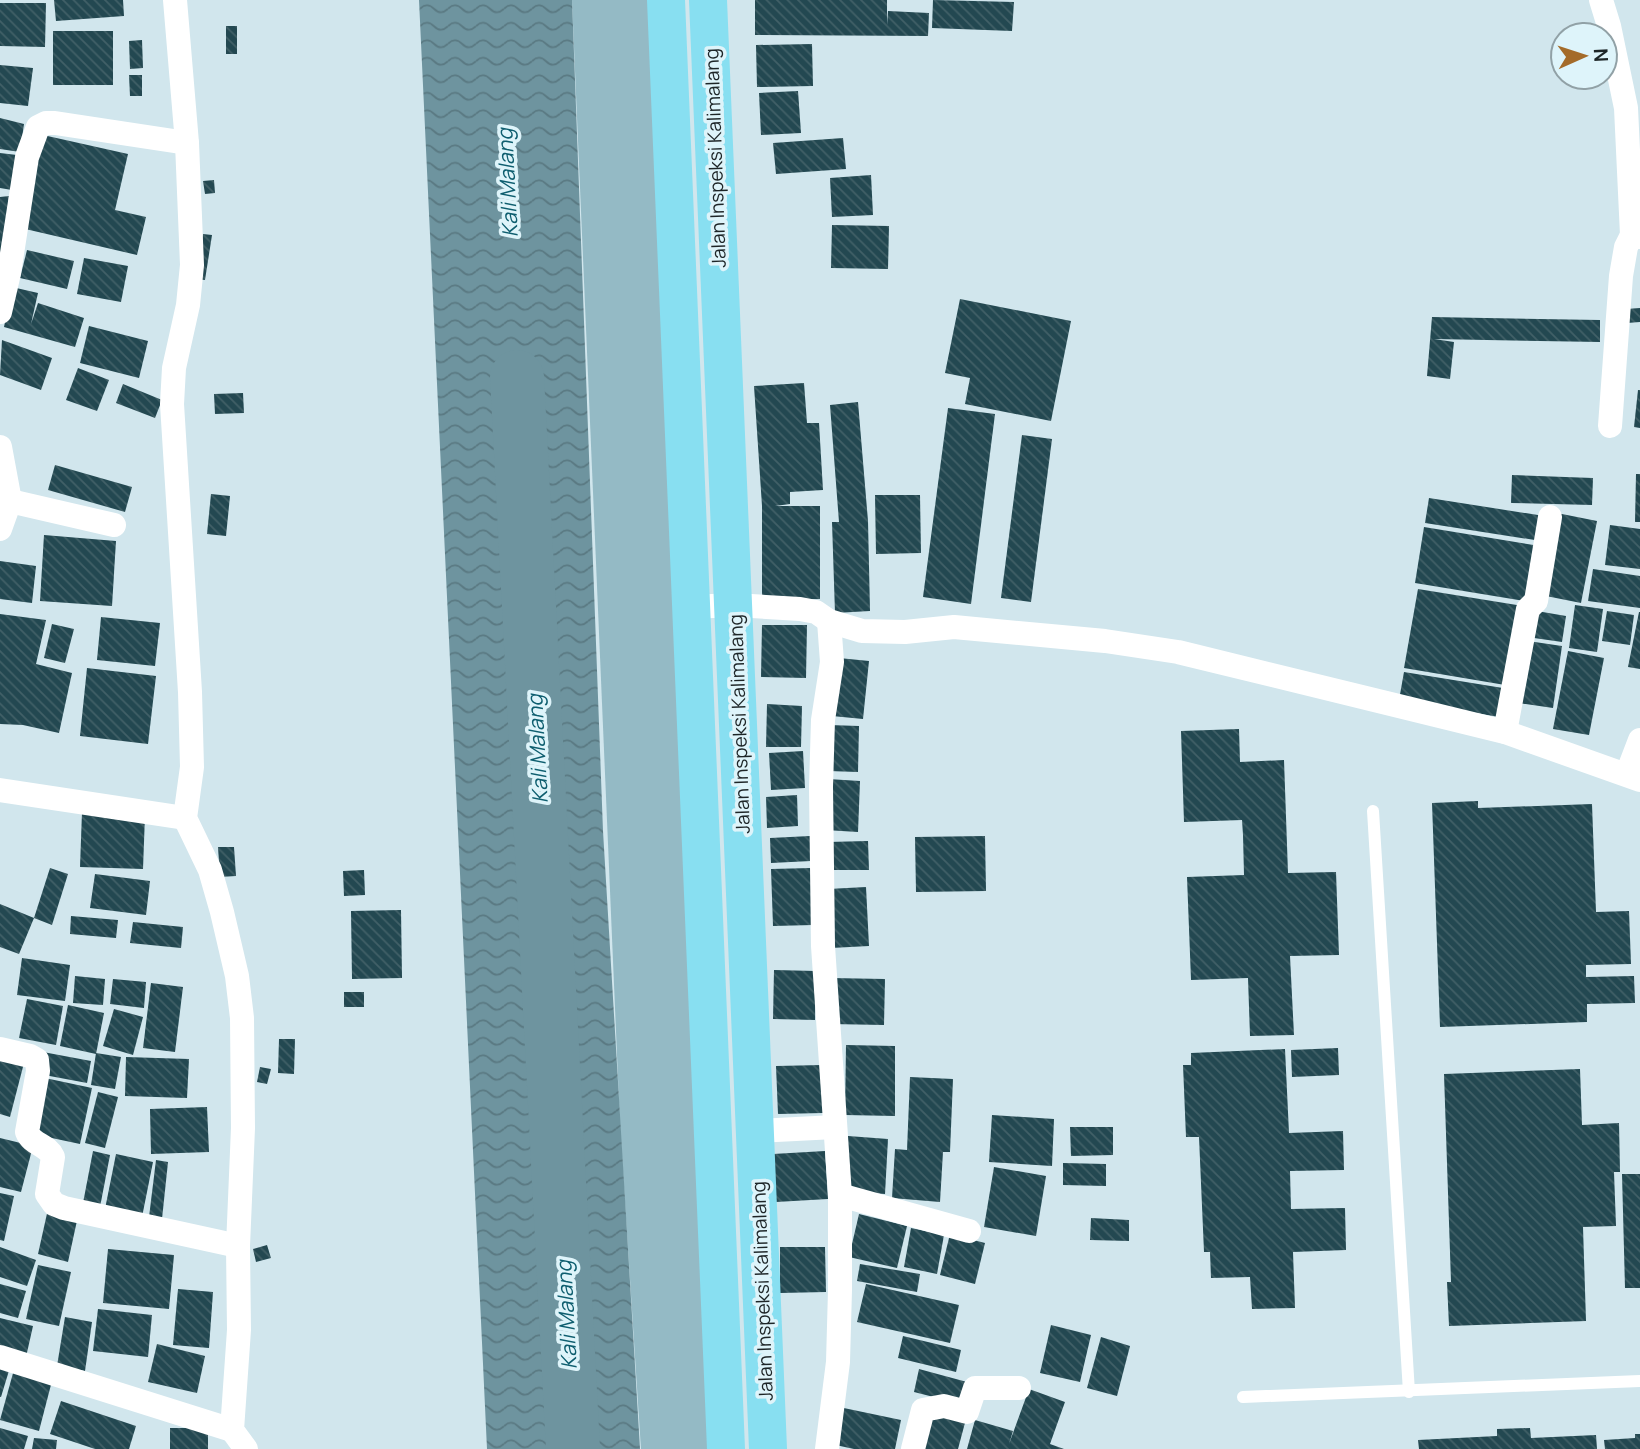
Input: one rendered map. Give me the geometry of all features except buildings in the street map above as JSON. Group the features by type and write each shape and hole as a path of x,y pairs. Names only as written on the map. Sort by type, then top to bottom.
{"main road":[{"path":"666,0 726,1449"},
{"name":"Jalan Inspeksi Kalimalang","path":"708,0 768,1449"},
{"path":"670,59 711,59"}],"street":[{"path":"0,1357 239,1440 238,1246 243,1128 242,1018 237,976 210,870 185,818 192,767 190,692 172,404 174,368 188,305 192,265 187,144 175,0"},
{"path":"1601,0 1626,108 1636,236 1626,247 1621,276 1610,426"},
{"path":"0,312 27,157 38,127 55,123 187,144"},
{"path":"0,447 10,501 0,528"},
{"path":"10,501 114,525"},
{"path":"1505,732 1528,609 1536,601 1550,517"},
{"path":"691,607 734,605 808,610 829,621 862,631 905,632 954,627 1105,641 1178,652 1505,732 1633,777 1640,740"},
{"path":"827,1449 838,1362 839,1195 824,946 821,787 823,720 832,662 829,621"},
{"path":"0,790 185,818"},
{"path":"0,1049 37,1060 38,1071 27,1132 29,1138 50,1151 52,1157 47,1194 54,1204 238,1246"},
{"path":"755,1131 835,1127"},
{"path":"839,1195 969,1231"},
{"path":"913,1449 923,1410 944,1406 967,1412 975,1388 1019,1388"}],"lane":[{"path":"1373,811 1409,1392"},
{"path":"1243,1397 1640,1381"}],"shaded area":[{"path":"572,0 666,0 726,1449 641,1449 620,1125"}],"water":[{"path":"419,0 572,0 603,831 640,1449 487,1449"}],"waterway":[{"name":"Kali Malang","path":"517,377 573,1449"}]}
